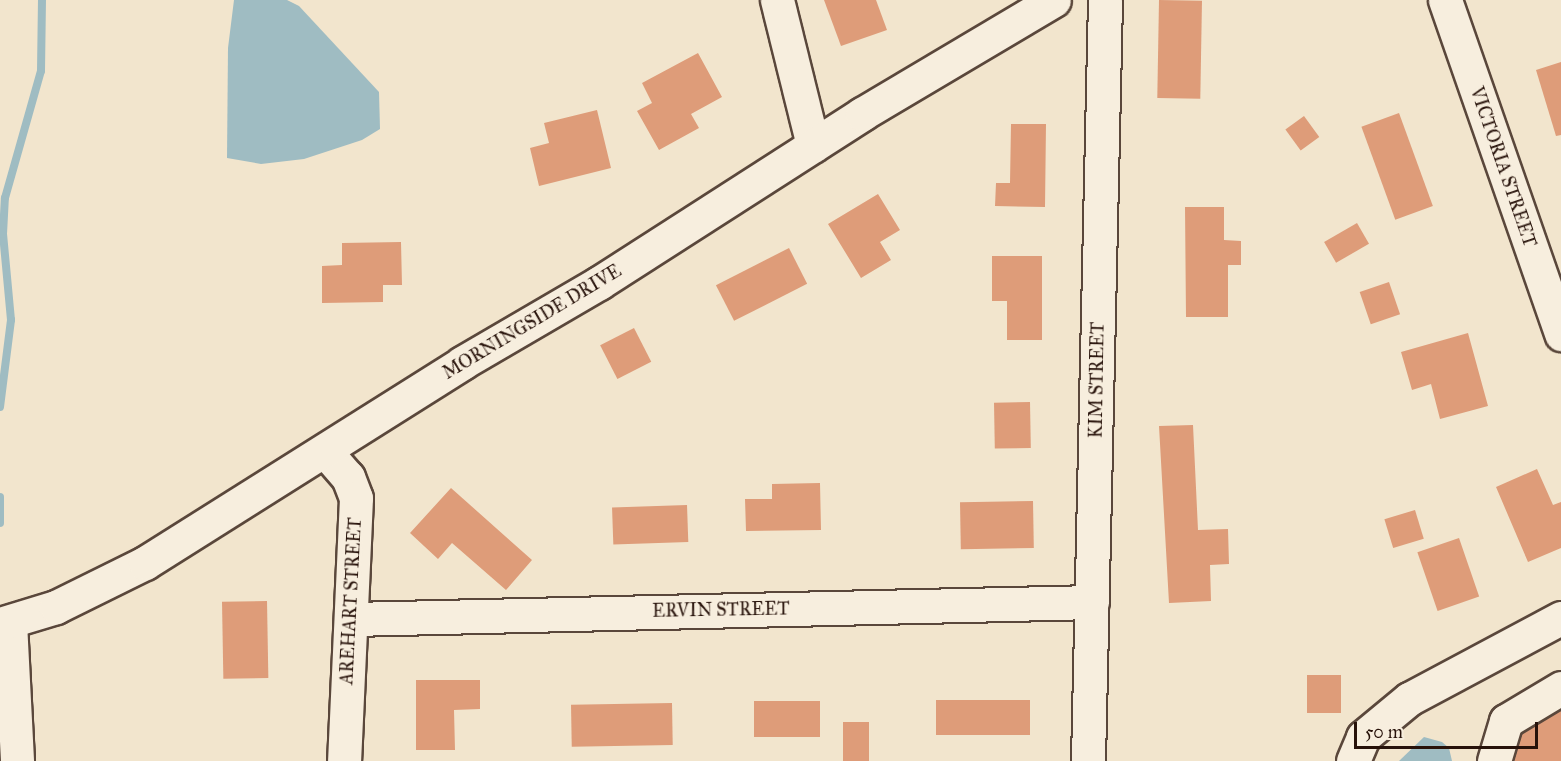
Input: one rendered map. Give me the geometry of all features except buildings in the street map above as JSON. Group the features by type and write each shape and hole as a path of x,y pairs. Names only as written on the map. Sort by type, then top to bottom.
{"street":[{"path":"777,0 813,146"},
{"name":"MORNINGSIDE DRIVE","path":"5,623 56,607 145,563 462,363 599,283 813,146 1054,0"},
{"name":"KIM STREET","path":"1088,761 1105,0"},
{"name":"VICTORIA STREET","path":"1445,0 1561,334"},
{"name":"AREHART STREET","path":"325,451 348,477 356,498 344,761"},
{"name":"ERVIN STREET","path":"351,619 1092,602"},
{"path":"1353,761 1363,737 1409,699 1561,618"},
{"path":"5,623 17,761"},
{"path":"1494,761 1506,721 1561,688"}],"water":[{"path":"234,0 287,0 299,6 379,92 380,129 362,140 304,159 261,164 227,158 228,48"},
{"path":"1424,737 1442,742 1449,748 1452,761 1399,761"}],"waterway":[{"path":"0,407 11,320 3,234 5,198 41,71 42,0"},
{"path":"0,497 0,523"}]}
